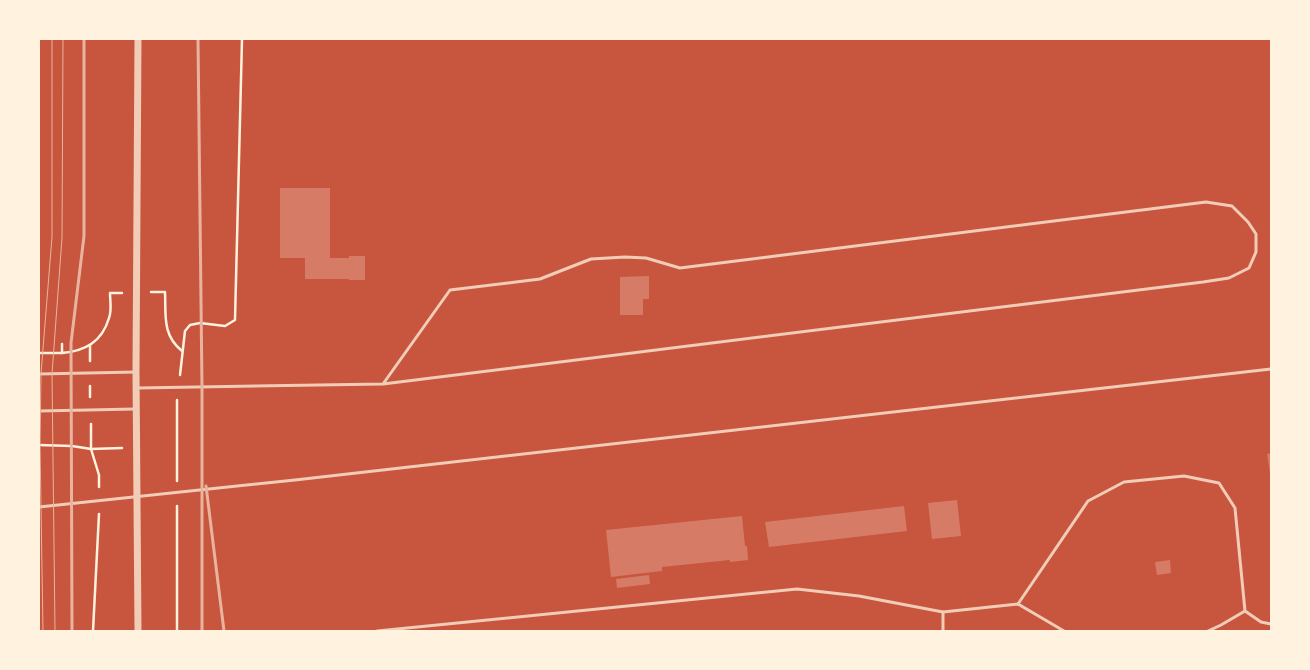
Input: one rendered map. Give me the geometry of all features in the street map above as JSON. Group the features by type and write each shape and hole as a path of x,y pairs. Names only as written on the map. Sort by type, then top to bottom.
{"street":[{"path":"138,39 136,372 138,631"}],"lane":[{"path":"136,388 383,384 1216,280 1229,278 1249,268 1256,252 1256,234 1248,222 1232,206 1206,202 680,268 646,258 626,257 591,259 540,279 450,290 383,384"},
{"path":"39,507 295,480 1271,369"},
{"path":"39,374 136,372"},
{"path":"39,411 136,409"},
{"path":"1018,604 1088,501 1124,482 1184,476 1219,483 1235,508 1245,611 1261,622 1271,624"},
{"path":"377,631 797,589 859,596 943,612 1018,604 1064,631"},
{"path":"1208,631 1245,611"},
{"path":"943,612 943,631"}],"path":[{"path":"177,481 176,404 185,331 190,325 200,323 226,326 235,320 242,39"},
{"path":"39,353 62,353 62,344"},
{"path":"39,445 72,446 91,450 137,448"},
{"path":"91,450 99,475 99,490"},
{"path":"177,504 177,631"},
{"path":"93,631 99,512"}],"building":[{"path":"280,188 330,188 330,258 365,256 365,280 305,279 305,258 280,258"},
{"path":"649,276 649,299 643,299 643,315 620,315 620,277"},
{"path":"1271,453 1271,473 1270,473 1267,454"},
{"path":"957,500 961,536 932,539 928,503"},
{"path":"904,506 907,531 769,547 765,522"},
{"path":"742,516 748,560 730,562 730,560 662,567 662,571 611,577 606,530"},
{"path":"1170,560 1171,573 1157,575 1155,562"},
{"path":"649,575 650,584 617,588 616,579"}],"tram line":[{"path":"43,631 40,445 41,374 52,237 52,39"},
{"path":"55,631 52,374 62,238 63,39"}],"railway":[{"path":"72,631 71,343 84,236 84,39"},
{"path":"198,39 202,388 202,631"},
{"path":"206,486 224,631"}]}
